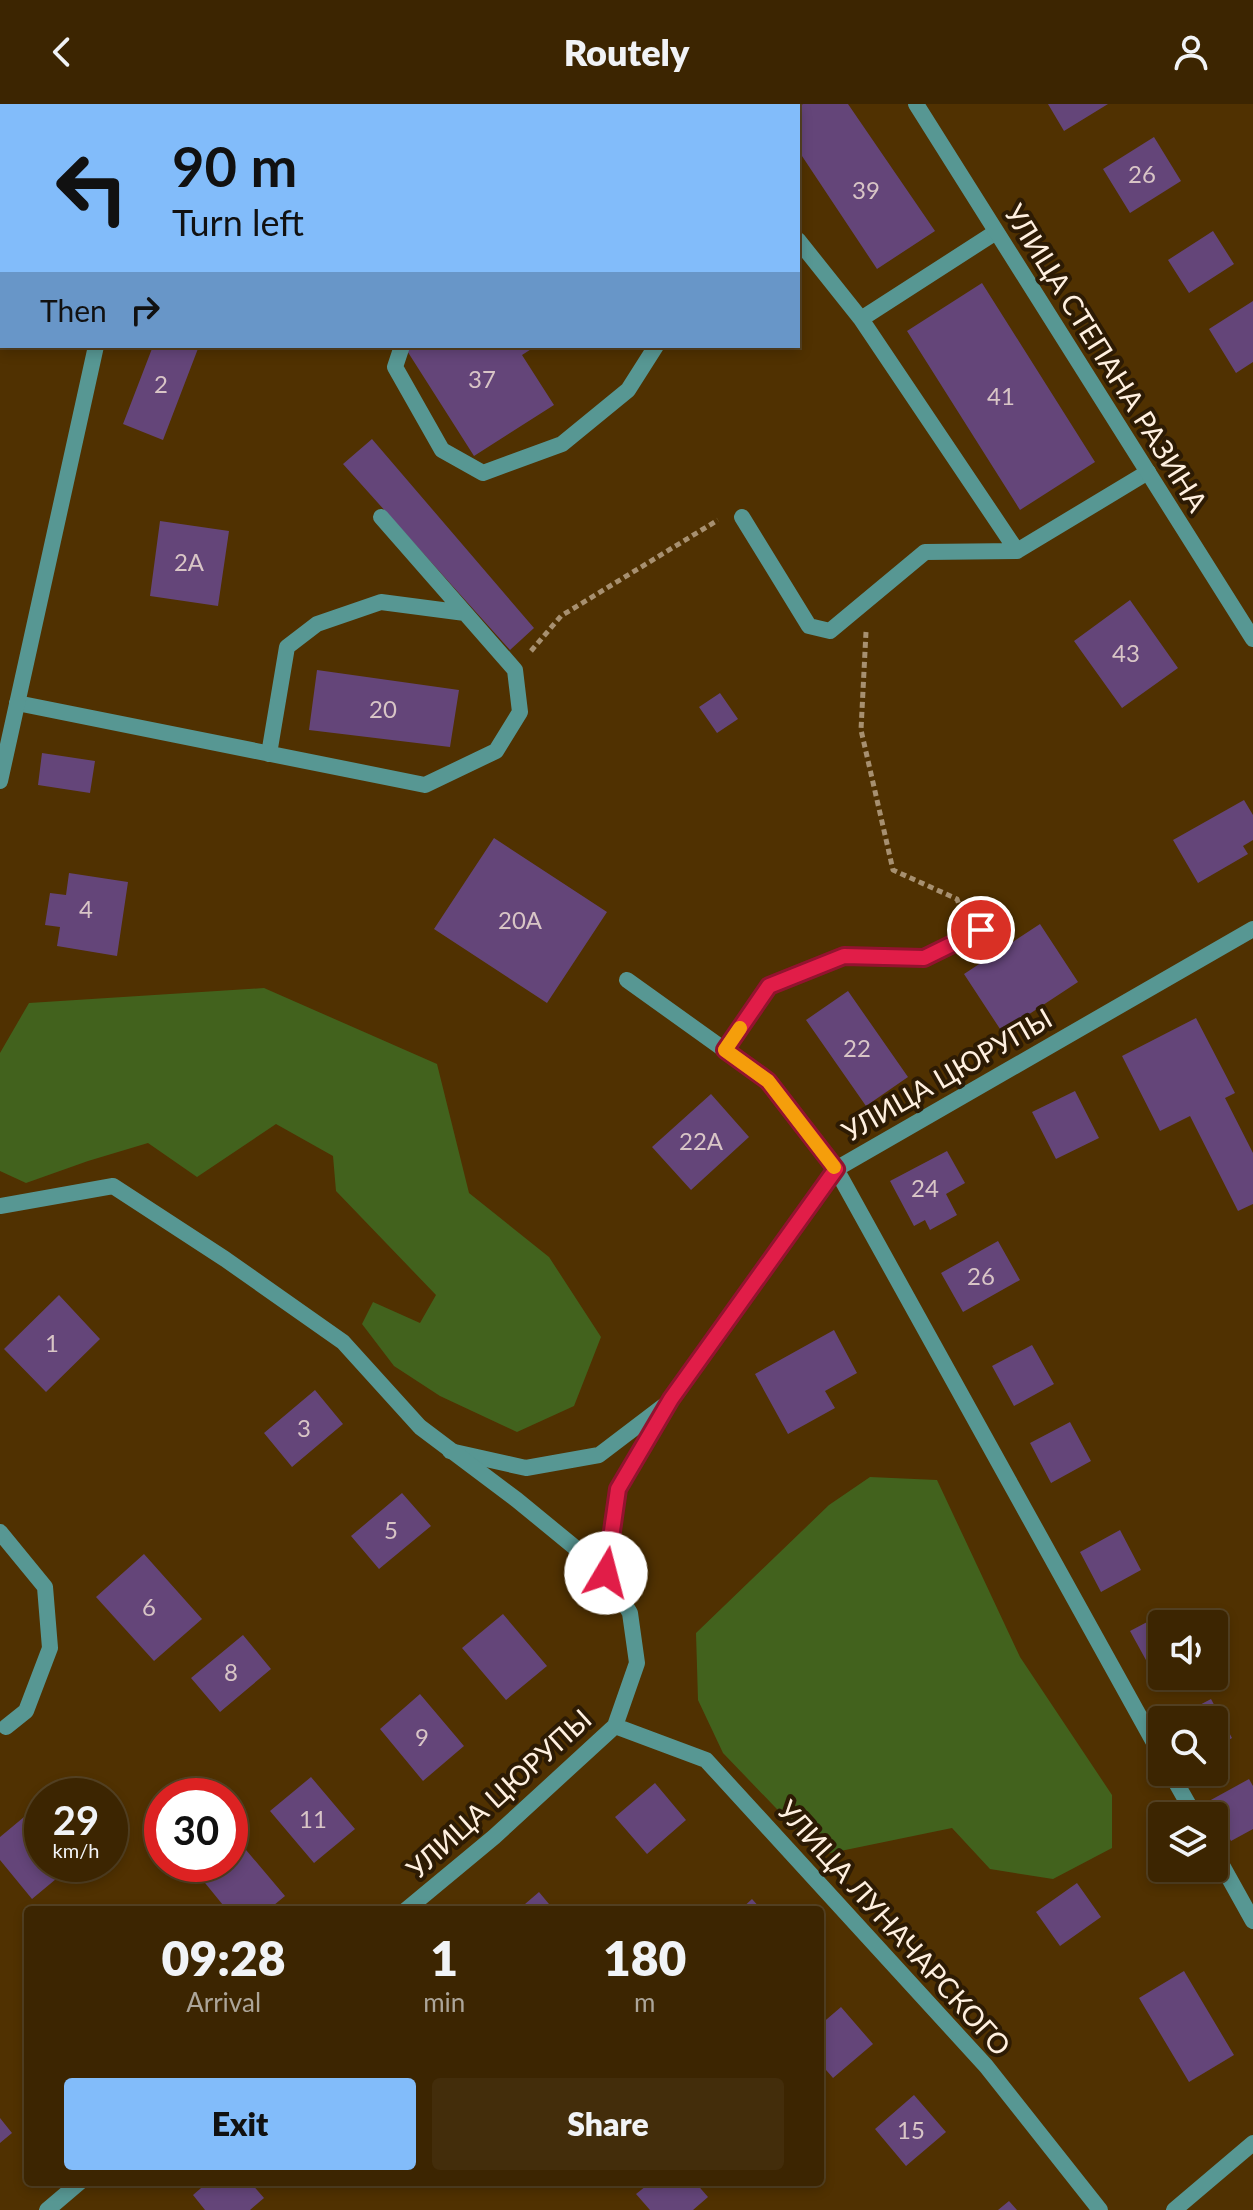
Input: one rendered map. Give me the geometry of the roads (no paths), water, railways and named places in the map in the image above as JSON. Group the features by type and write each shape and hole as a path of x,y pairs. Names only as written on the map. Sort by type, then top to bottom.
{"street":[{"name":"УЛИЦА СТЕПАНА РАЗИНА","path":"916,104 1253,639"},
{"path":"861,319 996,232"},
{"path":"800,243 861,319 1017,551"},
{"path":"0,781 96,348"},
{"path":"401,348 395,367 442,450 483,473 562,444 628,390 655,348"},
{"path":"742,517 809,626 830,631 925,552 1017,551 1148,472"},
{"path":"17,703 425,785 496,751 520,712 515,670 381,517"},
{"path":"269,754 287,647 317,624 381,602 465,613"},
{"name":"УЛИЦА ЦЮРУПЫ","path":"411,1906 494,1837 615,1726 637,1663 630,1613 606,1573 618,1489 671,1399 836,1169 1253,929"},
{"path":"725,1050 769,986 844,956 924,958 975,933"},
{"path":"627,980 768,1081 836,1169 1148,1732"},
{"path":"0,1206 113,1186 225,1259 343,1342 420,1427 517,1500 606,1573"},
{"path":"449,1450 526,1468 599,1455 671,1399"},
{"path":"0,1532 45,1587 50,1648 26,1711 6,1727"},
{"name":"УЛИЦА ЛУНАЧАРСКОГО","path":"615,1726 706,1760 986,2066 1100,2210"},
{"path":"1228,1876 1253,1921"},
{"path":"1174,2210 1253,2143"},
{"path":"47,2210 75,2186"}]}
